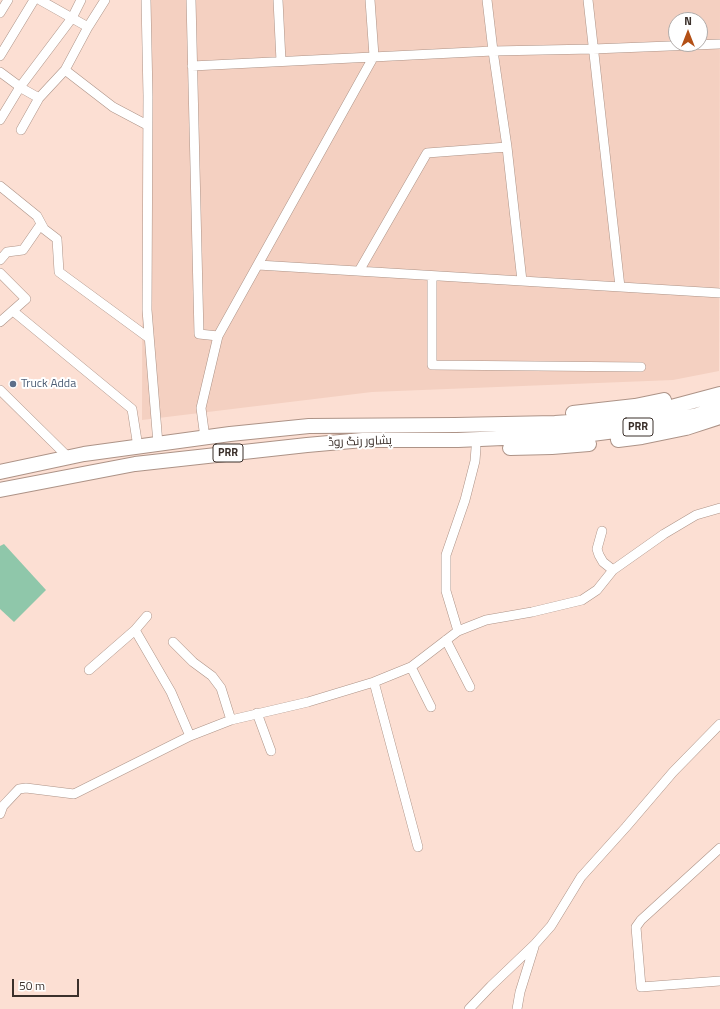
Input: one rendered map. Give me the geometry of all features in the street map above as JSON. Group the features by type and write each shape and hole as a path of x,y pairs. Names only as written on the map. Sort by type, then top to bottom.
{"highway":[{"path":"455,425 474,418 506,415 564,413 635,406 720,384"},
{"name":"پشاور رنگ روڈ","path":"0,490 135,464 226,453 363,440 458,440 554,430 600,420 645,414 720,394"},
{"name":"پشاور رنگ روڈ","path":"0,472 68,457 158,444 309,426 455,425 554,430 592,434 630,429 697,415 720,407"},
{"path":"458,440 473,448 552,447 597,444 642,437 720,417"}],"street":[{"path":"0,13 8,0"},
{"path":"0,56 34,0"},
{"path":"40,0 88,27"},
{"path":"0,120 20,87 72,18 81,0"},
{"path":"146,0 147,310 158,444"},
{"path":"191,0 199,334 218,336"},
{"path":"278,0 281,61"},
{"path":"205,438 201,408 218,336 374,56 370,0"},
{"path":"487,0 492,51 507,146 522,281"},
{"path":"588,0 620,287"},
{"path":"21,130 40,98 65,70 102,1"},
{"path":"192,66 492,51 720,44"},
{"path":"65,70 114,107 147,125"},
{"path":"0,72 20,87 40,98"},
{"path":"359,271 427,153 507,146"},
{"path":"0,186 37,216 44,229 57,239 59,272 149,338"},
{"path":"0,260 6,252 23,250 41,224"},
{"path":"258,265 720,293"},
{"path":"0,273 26,299 0,322"},
{"path":"432,276 432,365 641,367"},
{"path":"13,311 132,409 138,447"},
{"path":"0,390 68,457"},
{"path":"458,631 446,591 446,555 465,500 475,461 476,448"},
{"path":"0,814 3,806 19,789 26,788 74,794 190,736 231,720 308,702 374,682 411,667 458,631 486,620 532,612 582,600 598,590 613,570 664,534 696,514 720,508"},
{"path":"602,531 598,549 599,555 603,562 613,570"},
{"path":"89,670 135,630 147,616"},
{"path":"135,630 171,692 190,736"},
{"path":"446,640 470,687"},
{"path":"173,642 193,662 212,676 220,688 231,720"},
{"path":"411,667 431,707"},
{"path":"374,682 418,846"},
{"path":"257,713 271,751"},
{"path":"469,1009 535,944 551,926 581,877 673,772 720,724"},
{"path":"720,848 641,920 636,927 641,987 720,981"},
{"path":"517,1009 520,992 535,944"}],"shaded area":[{"path":"143,0 720,0 719,371 673,380 372,392 142,420"}],"green space":[{"path":"4,544 46,590 14,622 0,609 0,546"}],"place":[{"name":"Truck Adda","path":"13,384"}]}
